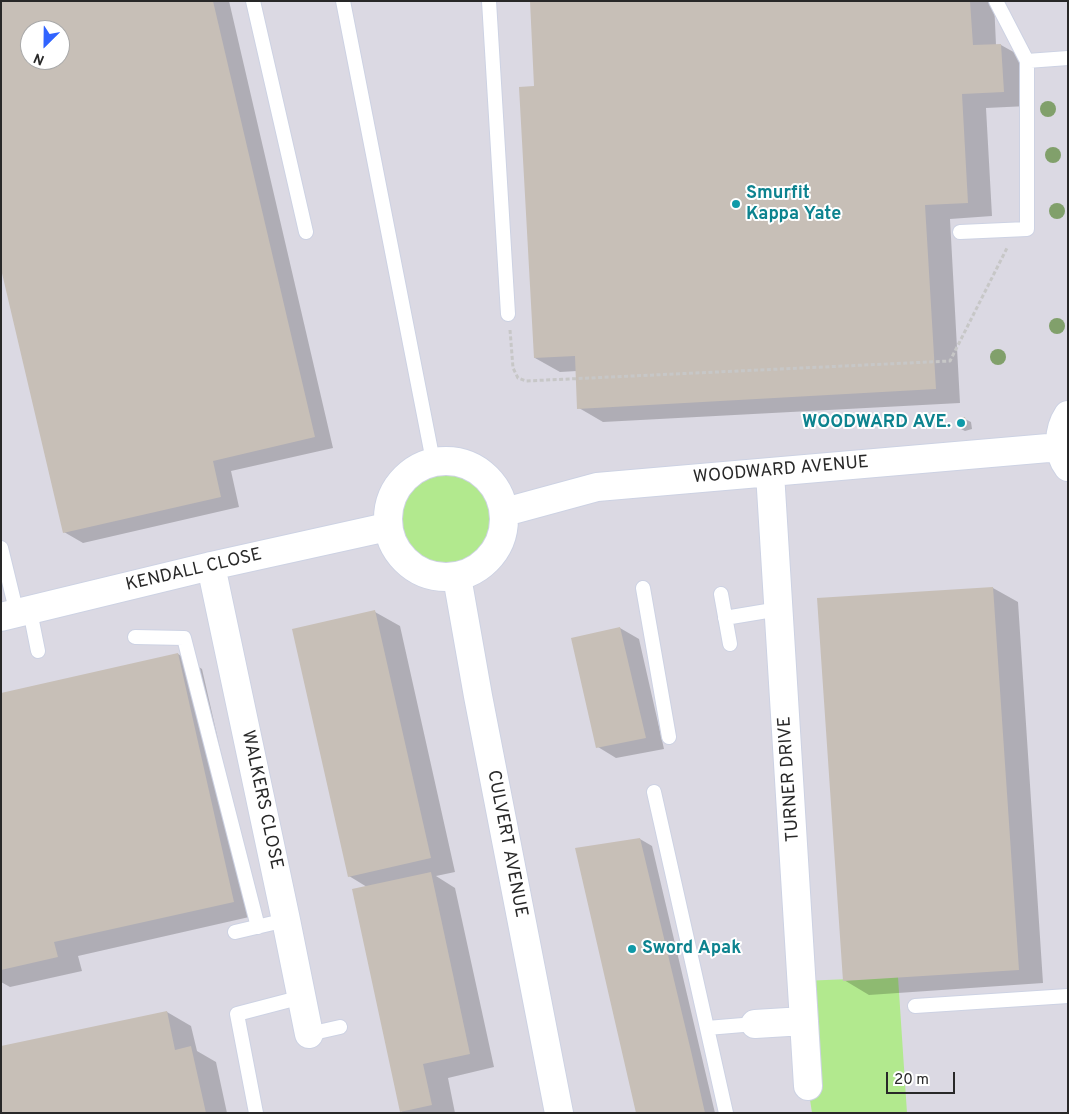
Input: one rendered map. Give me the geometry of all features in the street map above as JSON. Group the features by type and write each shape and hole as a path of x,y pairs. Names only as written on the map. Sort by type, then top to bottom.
{"street":[{"path":"1064,457 1061,432 1068,415"},
{"name":"WOODWARD AVENUE","path":"505,512 597,486 770,473 1064,457"},
{"path":"433,461 468,464 494,483 505,512 502,540 488,561 456,577 419,571 398,554 387,527 392,494 409,472 433,461"},
{"name":"TURNER DRIVE","path":"770,473 808,1086"},
{"name":"KENDALL CLOSE","path":"16,614 211,566 387,527"},
{"name":"WALKERS CLOSE","path":"211,566 309,1034"},
{"name":"CULVERT AVENUE","path":"456,577 558,1112"},
{"path":"755,1024 804,1021"}],"lane":[{"path":"253,1 306,232"},
{"path":"343,1 433,461"},
{"path":"489,1 508,314"},
{"path":"960,232 1027,229 1027,61 996,1"},
{"path":"1027,61 1068,58"},
{"path":"1,548 16,614 38,651"},
{"path":"643,588 669,737"},
{"path":"721,594 730,644"},
{"path":"725,618 779,609"},
{"path":"135,637 184,638 258,927"},
{"path":"654,792 726,1113"},
{"path":"234,932 286,920"},
{"path":"915,1006 1068,996"},
{"path":"256,1113 237,1014 302,997"},
{"path":"707,1028 755,1024"},
{"path":"309,1034 340,1026"}],"path":[{"path":"508,314 513,368 518,378 526,381 950,362 1016,230"}],"shaded area":[{"path":"1,1 1068,1 1068,1113 1,1113"}],"green space":[{"path":"445,469 463,473 478,483 488,498 492,516 488,534 478,549 463,559 445,563 427,559 412,549 402,534 398,516 402,498 412,483 427,473"},
{"path":"898,977 907,1113 812,1113 808,1086 802,981"}],"building":[{"path":"1,1 213,1 315,437 213,461 221,497 63,533 1,269"},
{"name":"Smurfit Kappa Yate","path":"530,1 970,1 973,45 1001,44 1004,92 962,94 968,203 925,205 936,389 577,409 575,356 534,358 519,87 534,86"},
{"name":"WOODWARD AVE.","path":"965,417 967,426 958,428 956,419"},
{"path":"993,587 1019,970 843,981 817,598"},
{"path":"375,610 431,858 348,877 292,629"},
{"path":"620,627 646,738 596,748 571,638"},
{"path":"178,653 234,902 54,942 58,957 1,970 1,693"},
{"name":"Sword Apak","path":"640,838 705,1113 636,1113 575,848"},
{"path":"431,872 470,1054 423,1064 432,1105 400,1112 352,889"},
{"path":"167,1011 175,1050 191,1046 206,1113 1,1113 1,1046"}],"place":[{"name":"Smurfit Kappa Yate","path":"736,204"},
{"name":"WOODWARD AVE.","path":"961,423"},
{"name":"Sword Apak","path":"632,949"}]}
